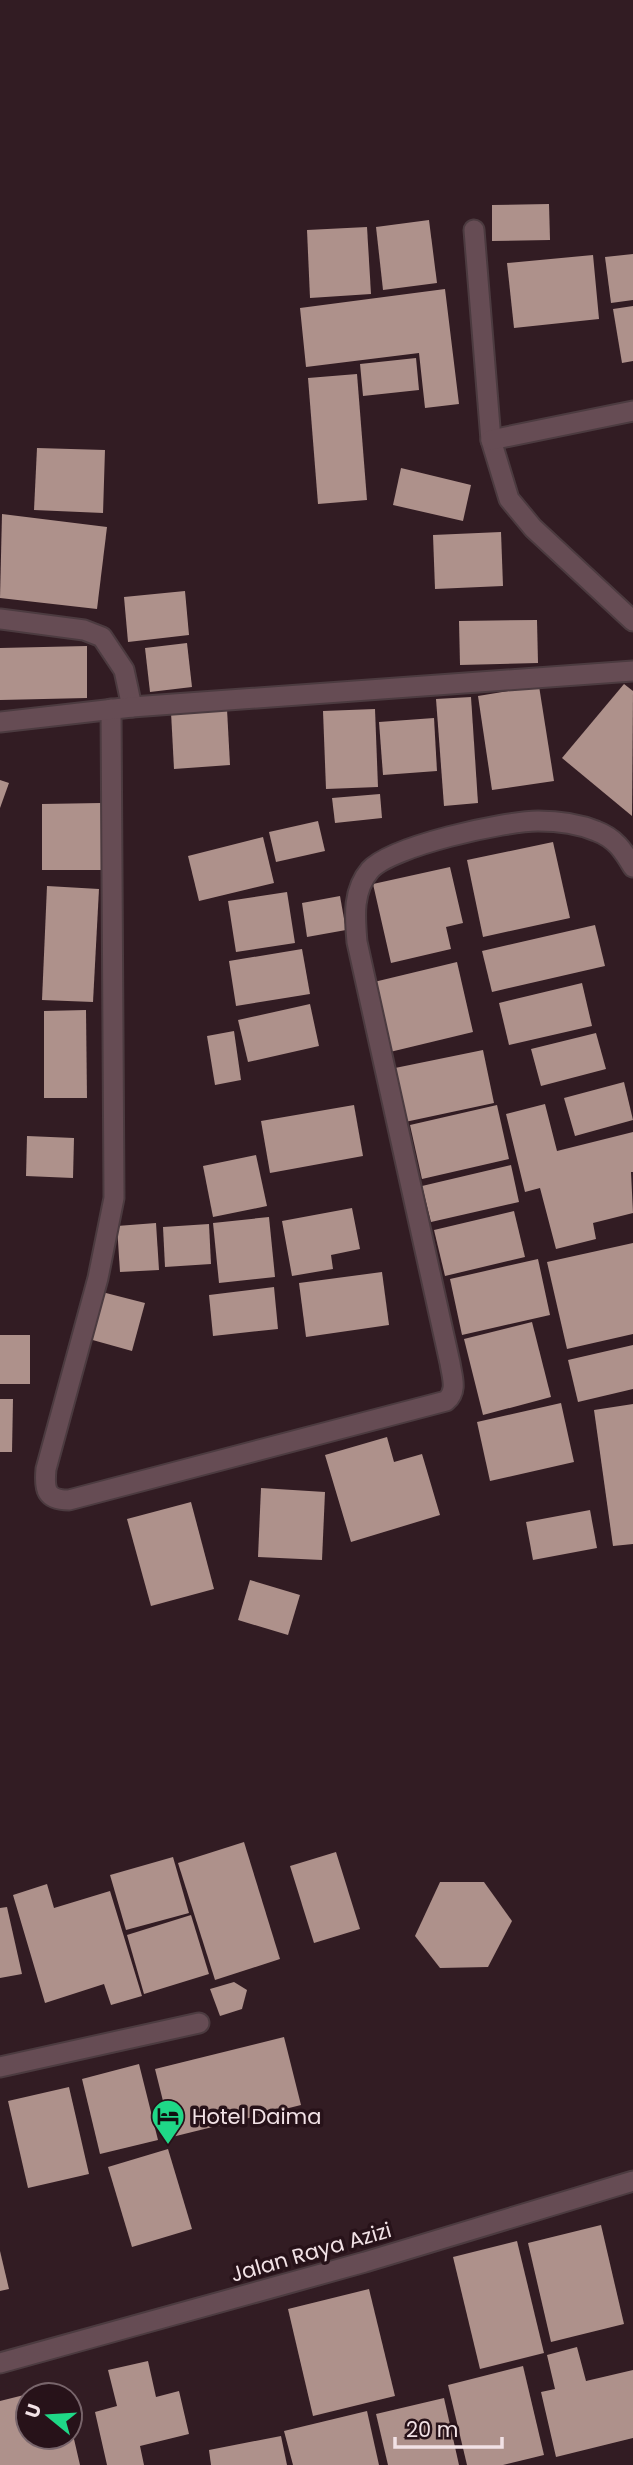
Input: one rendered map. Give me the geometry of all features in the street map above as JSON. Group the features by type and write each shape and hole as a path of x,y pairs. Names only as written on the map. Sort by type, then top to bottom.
{"street":[{"path":"474,230 491,440 509,499 533,528 633,621"},
{"path":"491,440 633,411"},
{"path":"0,619 84,630 102,637 124,670 132,707"},
{"path":"0,722 132,707 633,671"},
{"path":"111,709 114,1198 101,1269 46,1469 47,1490 58,1500 69,1500 446,1401 452,1396 454,1389 450,1363 357,942 355,908 362,884 370,870 414,847 502,825 537,821 595,830 614,839 633,867"},
{"path":"0,2067 199,2023"},
{"name":"Jalan Raya Azizi","path":"0,2362 365,2262 633,2181"}],"building":[{"path":"549,204 550,240 492,241 492,205"},
{"path":"429,220 437,283 383,290 376,227"},
{"path":"367,227 371,294 310,298 307,230"},
{"path":"633,254 633,300 611,303 605,257"},
{"path":"593,255 599,319 514,328 507,263"},
{"path":"445,289 459,404 425,408 419,353 306,367 300,308"},
{"path":"633,306 633,361 622,363 613,309"},
{"path":"416,358 419,390 363,396 360,364"},
{"path":"357,374 367,500 318,504 308,378"},
{"path":"37,448 105,450 103,513 34,510"},
{"path":"401,468 471,485 463,521 393,505"},
{"path":"2,514 107,527 97,609 0,598"},
{"path":"501,532 503,586 435,589 433,535"},
{"path":"185,591 189,635 128,642 124,597"},
{"path":"537,620 538,663 460,665 459,621"},
{"path":"187,643 192,687 150,692 145,648"},
{"path":"87,646 87,698 0,700 0,648"},
{"path":"624,684 633,691 632,816 562,758"},
{"path":"539,686 554,781 492,790 478,696"},
{"path":"471,697 478,803 444,806 436,699"},
{"path":"227,709 230,765 174,769 171,712"},
{"path":"375,709 378,787 326,789 323,711"},
{"path":"434,718 437,771 383,775 379,722"},
{"path":"0,780 9,783 0,808"},
{"path":"380,794 382,818 335,823 332,798"},
{"path":"101,803 101,870 42,870 42,804"},
{"path":"318,821 325,851 276,862 269,832"},
{"path":"263,837 274,883 199,901 188,856"},
{"path":"553,842 570,918 483,937 467,860"},
{"path":"450,867 463,923 446,927 451,949 391,963 373,884"},
{"path":"47,886 99,889 93,1002 42,1000"},
{"path":"287,892 295,943 236,952 228,901"},
{"path":"340,896 346,930 307,937 302,903"},
{"path":"595,925 605,966 492,992 482,951"},
{"path":"302,949 310,994 236,1006 229,961"},
{"path":"457,962 473,1032 390,1052 374,982"},
{"path":"582,983 592,1026 509,1045 499,1003"},
{"path":"310,1004 319,1046 248,1062 238,1020"},
{"path":"86,1010 87,1098 44,1098 44,1011"},
{"path":"234,1031 241,1080 215,1085 207,1036"},
{"path":"596,1033 606,1069 541,1086 531,1049"},
{"path":"483,1050 494,1103 405,1122 395,1068"},
{"path":"624,1082 633,1120 575,1136 564,1098"},
{"path":"545,1104 557,1151 633,1132 633,1213 593,1223 596,1239 556,1249 540,1188 525,1192 506,1114"},
{"path":"354,1105 363,1156 270,1173 261,1121"},
{"path":"497,1105 509,1159 422,1179 410,1125"},
{"path":"27,1136 74,1138 73,1178 26,1176"},
{"path":"256,1155 267,1206 213,1217 203,1166"},
{"path":"511,1165 519,1202 431,1222 422,1186"},
{"path":"352,1208 360,1249 331,1255 333,1269 292,1276 282,1221"},
{"path":"514,1211 525,1257 445,1276 434,1230"},
{"path":"269,1217 275,1277 219,1283 213,1223"},
{"path":"156,1223 159,1270 120,1272 117,1226"},
{"path":"209,1224 211,1264 165,1267 163,1227"},
{"path":"633,1243 633,1334 567,1349 547,1262"},
{"path":"538,1259 550,1315 462,1335 450,1279"},
{"path":"382,1272 389,1325 306,1337 299,1283"},
{"path":"274,1287 278,1329 213,1336 209,1295"},
{"path":"102,1292 145,1303 132,1351 89,1339"},
{"path":"532,1322 551,1397 483,1415 464,1339"},
{"path":"0,1335 30,1335 30,1384 0,1384"},
{"path":"633,1345 633,1389 578,1402 568,1360"},
{"path":"0,1399 13,1399 12,1452 0,1452"},
{"path":"561,1403 574,1462 490,1481 477,1422"},
{"path":"633,1404 633,1544 613,1546 594,1410"},
{"path":"387,1437 394,1462 422,1454 440,1515 351,1542 325,1455"},
{"path":"261,1488 325,1492 322,1560 258,1557"},
{"path":"191,1502 214,1589 151,1606 127,1519"},
{"path":"590,1510 597,1548 533,1560 526,1522"},
{"path":"250,1580 300,1595 288,1635 238,1620"},
{"path":"244,1842 280,1959 215,1980 178,1863"},
{"path":"336,1852 360,1929 314,1943 290,1866"},
{"path":"173,1857 189,1913 126,1930 110,1875"},
{"path":"440,1882 484,1882 512,1921 488,1967 440,1968 415,1936"},
{"path":"47,1884 54,1908 110,1891 142,1996 111,2005 104,1984 45,2003 13,1895"},
{"path":"7,1907 22,1974 0,1978 0,1908"},
{"path":"191,1915 209,1974 144,1994 127,1935"},
{"path":"234,1982 247,1990 242,2009 220,2016 210,1989"},
{"path":"284,2037 301,2105 172,2137 155,2069"},
{"path":"139,2064 158,2140 100,2154 82,2079"},
{"path":"69,2087 89,2174 28,2188 8,2101"},
{"path":"168,2149 192,2229 132,2247 108,2167"},
{"path":"601,2225 624,2324 551,2342 528,2243"},
{"path":"517,2241 544,2353 480,2369 453,2257"},
{"path":"0,2251 9,2289 0,2291"},
{"path":"369,2289 395,2396 313,2416 288,2309"},
{"path":"577,2347 586,2381 633,2370 633,2438 556,2457 541,2392 555,2389 547,2355"},
{"path":"148,2361 156,2397 179,2391 189,2434 140,2446 144,2465 107,2465 95,2412 117,2406 108,2370"},
{"path":"523,2366 544,2455 503,2465 467,2465 448,2385"},
{"path":"14,2398 14,2451 77,2451 80,2465 0,2465 0,2401"},
{"path":"444,2398 459,2465 388,2465 376,2414"},
{"path":"367,2411 379,2465 293,2465 284,2431"},
{"path":"281,2436 287,2465 211,2465 209,2450"}],"place":[{"name":"Hotel Daima","path":"168,2146"}]}
